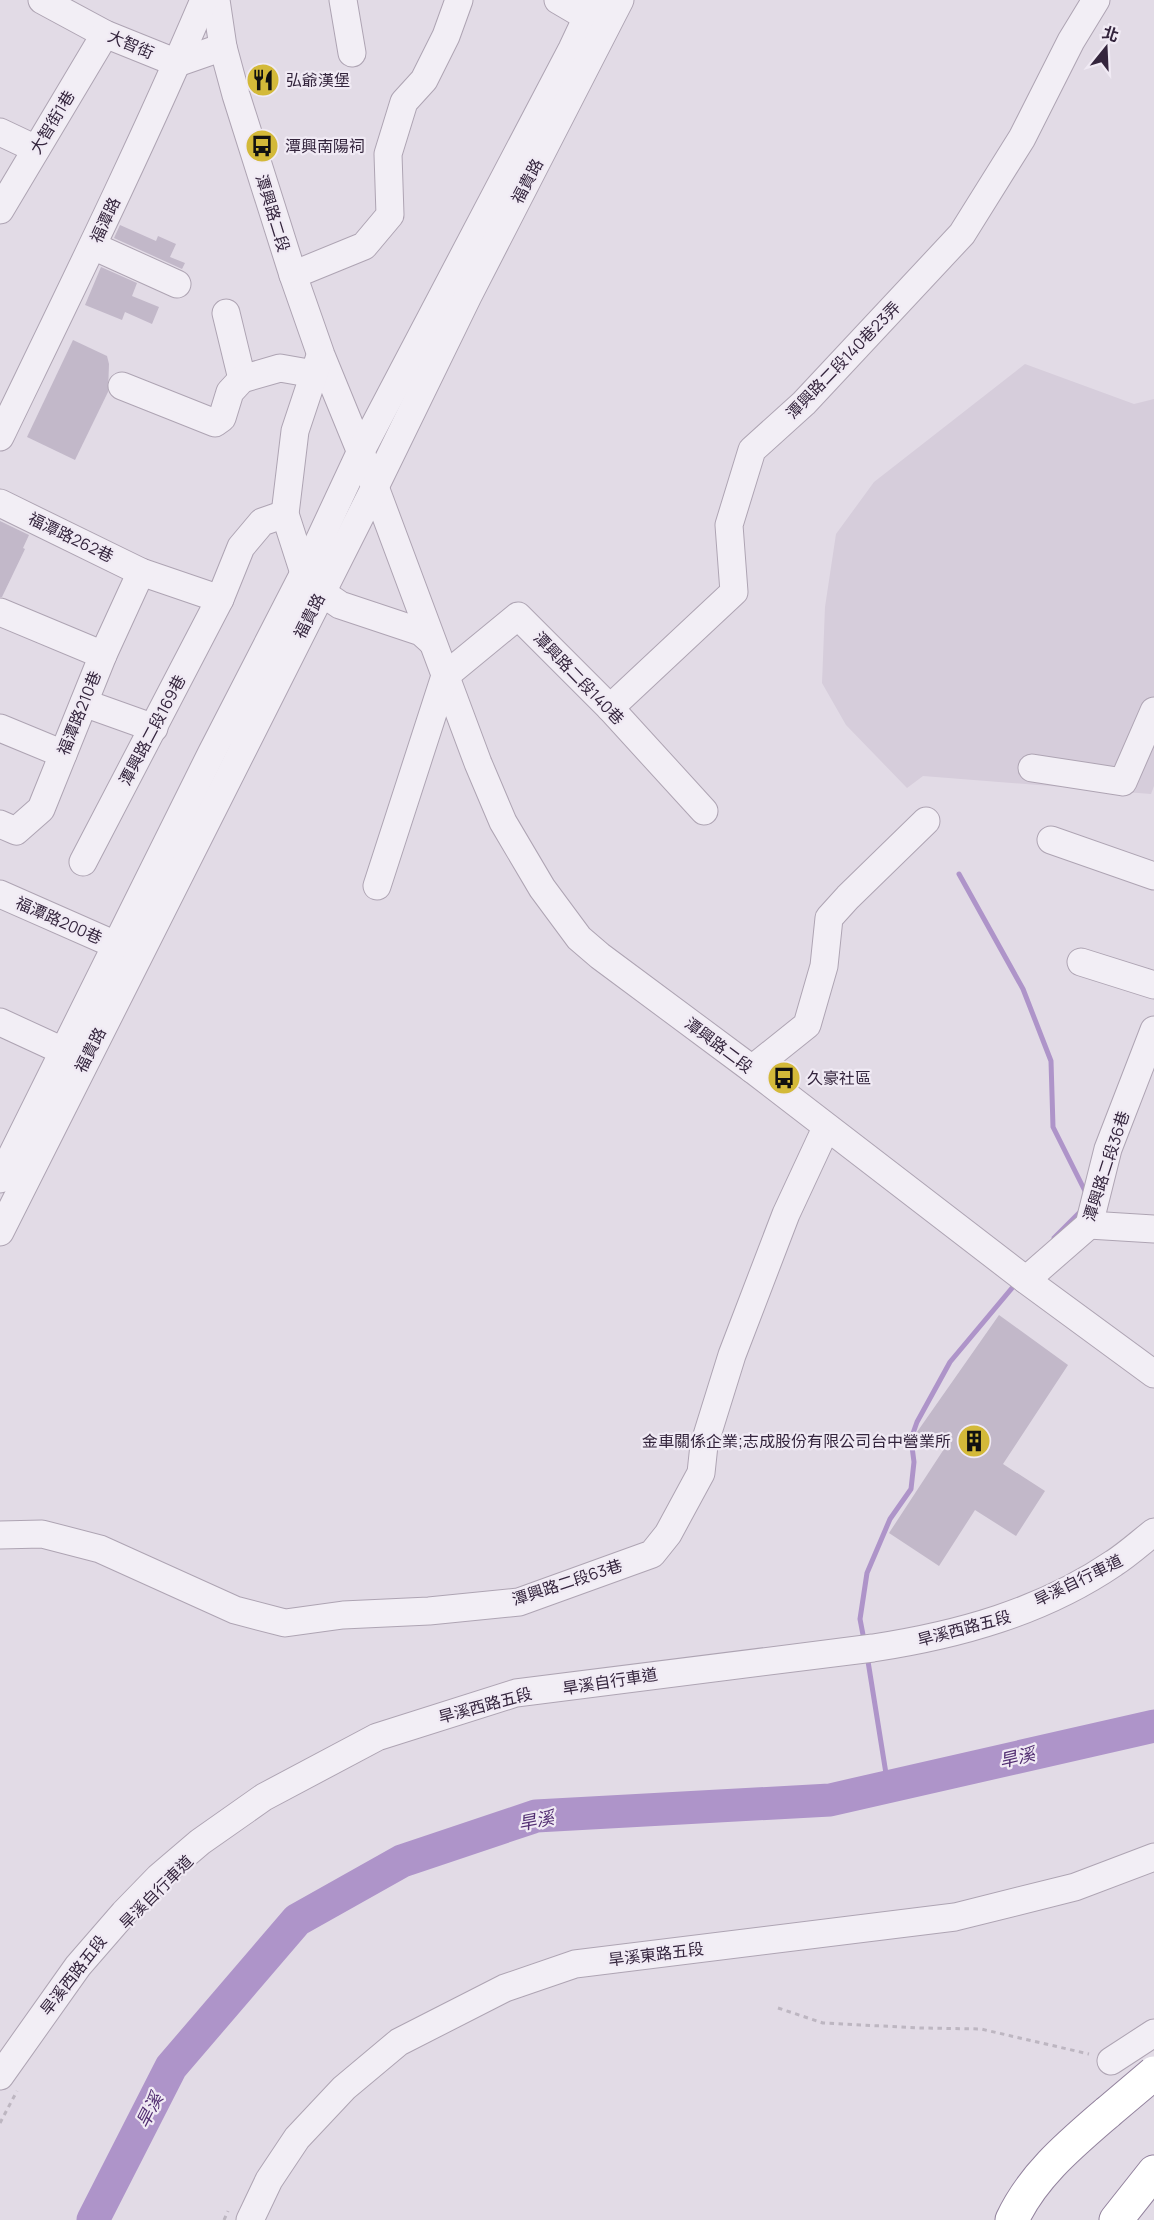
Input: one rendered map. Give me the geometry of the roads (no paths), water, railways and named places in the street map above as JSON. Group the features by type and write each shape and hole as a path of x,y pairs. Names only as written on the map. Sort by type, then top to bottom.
{"highway":[{"path":"1012,2220 1019,2205 1052,2160 1154,2073"},
{"path":"1116,2220 1154,2172"}],"street":[{"name":"大智街","path":"42,0 105,34 177,63"},
{"name":"福潭路","path":"0,437 93,246 204,0"},
{"name":"潭興路二段","path":"216,0 223,47 318,364 375,487 478,763 503,822 536,880 579,938 600,956 752,1069 1026,1280 1154,1374"},
{"path":"343,0 352,53"},
{"path":"292,275 363,246 390,214 388,154 404,102 424,80 446,36 459,0"},
{"path":"558,0 591,9"},
{"name":"福貴路","path":"0,1179 118,946 216,744 312,583 375,487 468,296 620,0"},
{"name":"潭興路二段140巷23弄","path":"610,708 734,591 729,525 752,450 804,403 962,234 1022,138 1071,41 1096,0"},
{"name":"福貴路","path":"0,1232 312,583 360,453 591,9"},
{"name":"大智街1巷","path":"0,210 105,34"},
{"path":"177,63 223,47"},
{"path":"0,132 36,149"},
{"path":"93,246 177,284"},
{"path":"226,313 242,379"},
{"path":"122,386 215,423 222,418 230,392 242,379 280,368 318,364 296,431 285,514 312,583 340,605 421,632 431,641"},
{"name":"福潭路262巷","path":"0,503 141,572 220,599"},
{"name":"潭興路二段169巷","path":"83,862 220,599 241,547 262,522 285,514"},
{"name":"福潭路210巷","path":"0,824 16,831 41,809 103,655 141,572"},
{"path":"0,612 103,655"},
{"name":"潭興路二段140巷","path":"445,676 518,616 610,708 704,811"},
{"path":"377,886 445,676"},
{"path":"84,703 154,728"},
{"path":"1032,768 1123,782 1154,711"},
{"path":"0,728 63,754"},
{"path":"752,1069 807,1025 824,966 829,918 926,822"},
{"path":"1051,840 1154,876"},
{"name":"福潭路200巷","path":"0,894 118,946"},
{"path":"1081,962 1154,985"},
{"path":"0,1022 63,1051"},
{"name":"潭興路二段36巷","path":"1026,1280 1089,1225 1108,1149 1154,1030"},
{"name":"潭興路二段63巷","path":"0,1535 42,1534 100,1549 235,1610 285,1623 519,1602 652,1554 668,1534 701,1473 704,1445 732,1355 786,1214 826,1128"},
{"path":"1089,1225 1154,1229"},
{"name":"旱溪西路五段","path":"11,2079 78,1966 159,1877 200,1842 264,1797 376,1737 516,1693 873,1648 918,1641 974,1628 1018,1613 1056,1596 1114,1563 1154,1532"},
{"name":"旱溪東路五段","path":"250,2220 269,2180 297,2138 344,2088 399,2042 505,1989 575,1964 955,1917 1075,1887 1154,1857"},
{"path":"1111,2061 1154,2033"}],"waterway":[{"path":"959,874 1023,989 1051,1061 1053,1127 1086,1193"},
{"path":"1054,1238 1081,1211"},
{"path":"864,1640 860,1619 867,1573 890,1519 911,1489 914,1462 911,1439 917,1422 950,1362 1017,1282"},
{"path":"867,1655 888,1786"},
{"name":"旱溪","path":"93,2220 171,2067 297,1920 402,1861 536,1816 830,1800 1154,1726"}],"place":[{"name":"弘爺漢堡","path":"263,80"},
{"name":"潭興南陽祠","path":"262,146"},
{"name":"久豪社區","path":"784,1078"},
{"name":"金車關係企業;志成股份有限公司台中營業所","path":"974,1441"}]}
